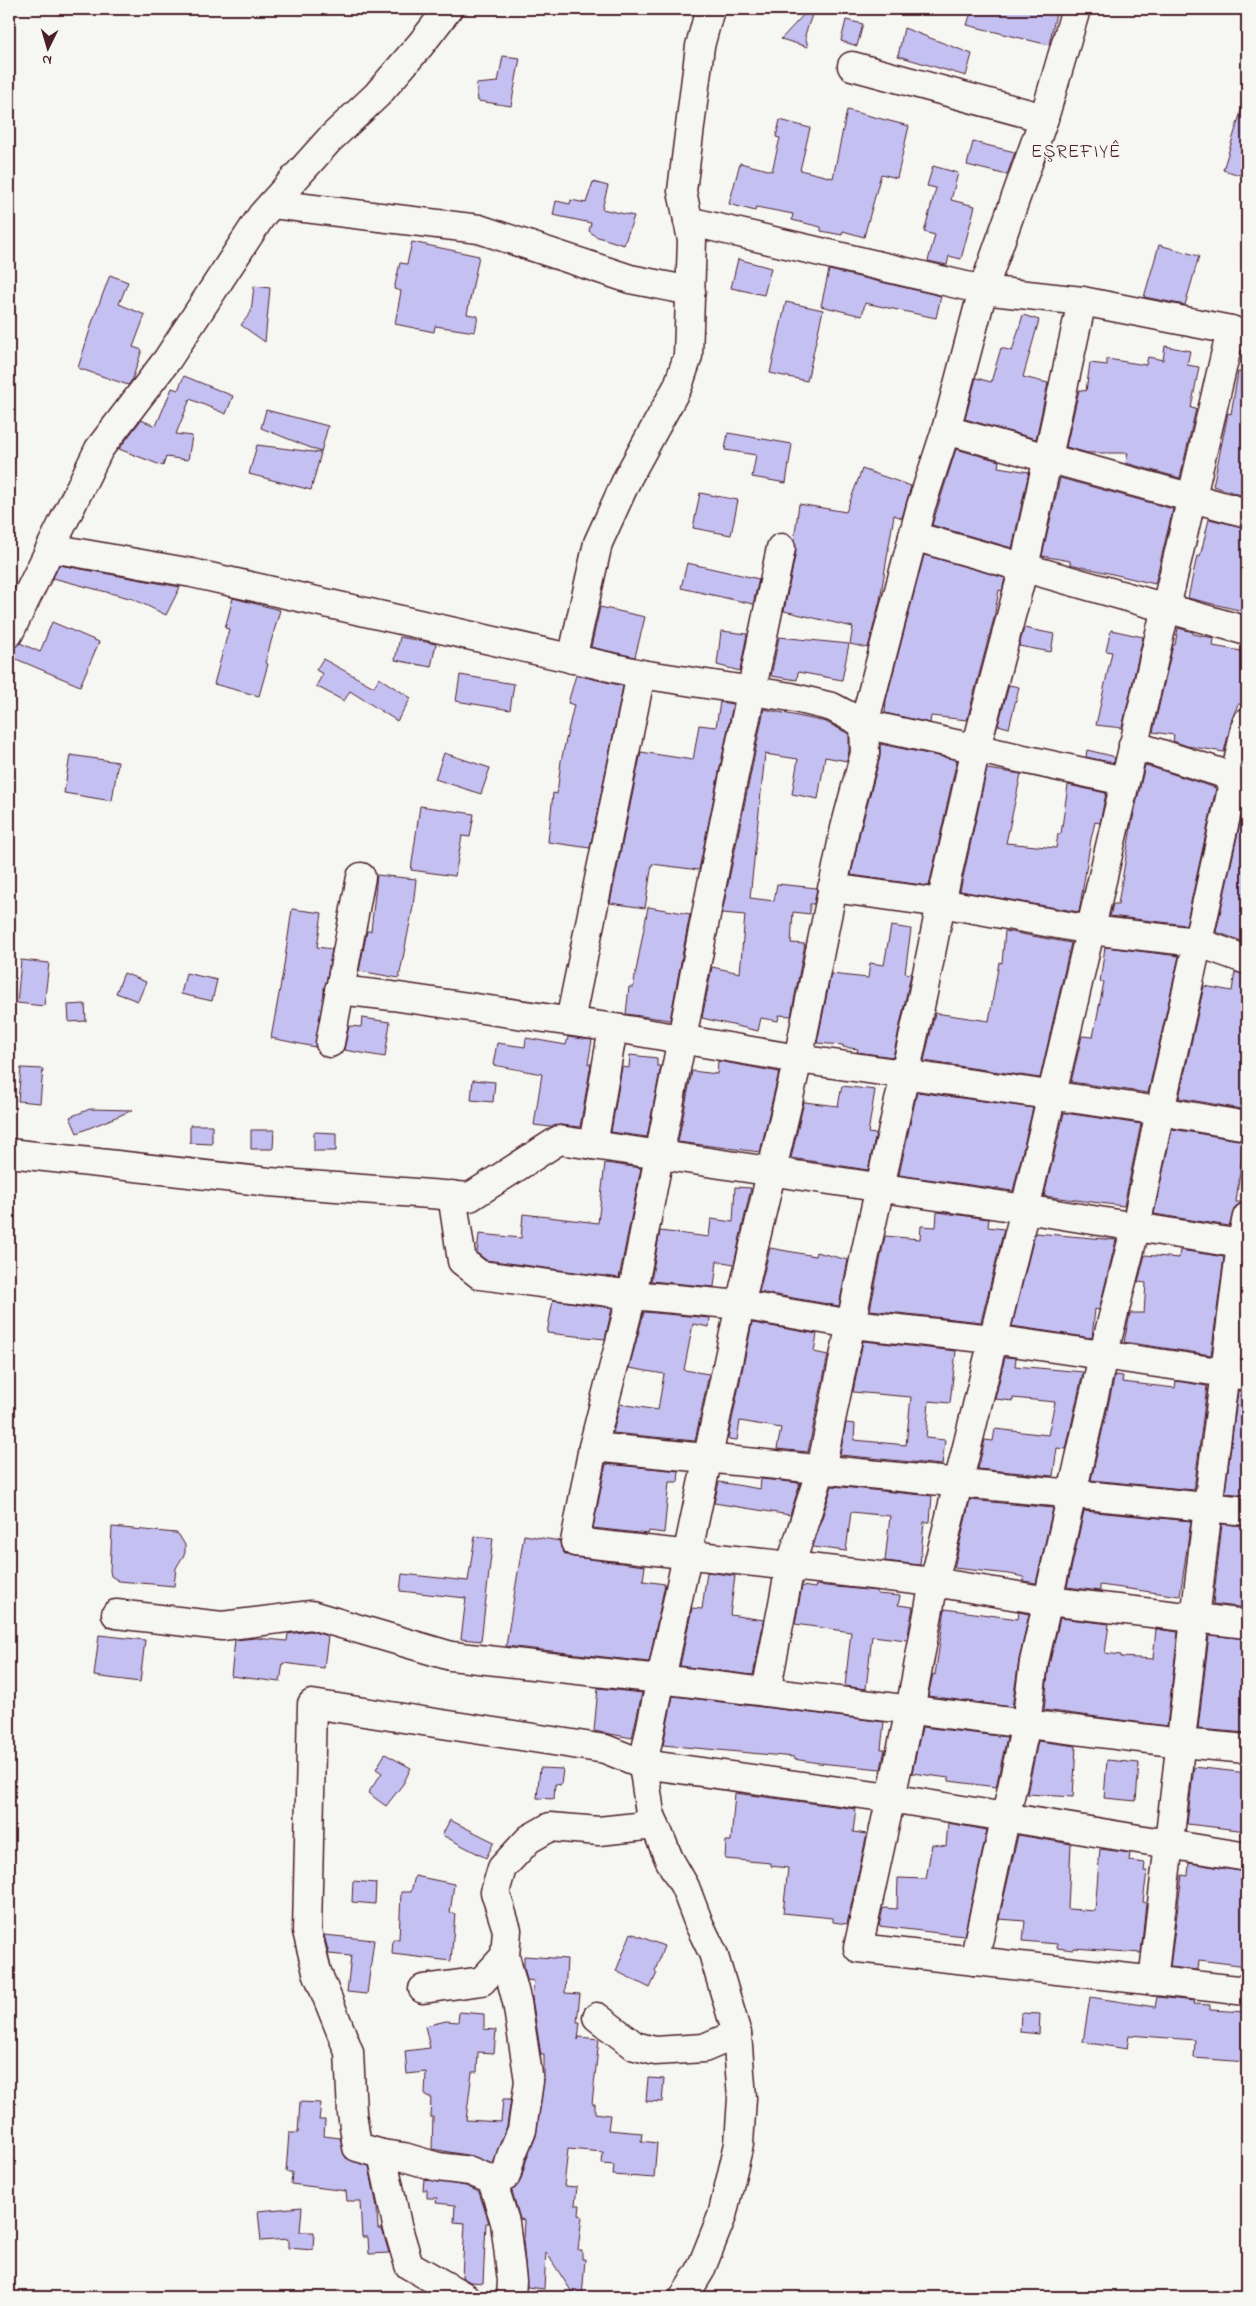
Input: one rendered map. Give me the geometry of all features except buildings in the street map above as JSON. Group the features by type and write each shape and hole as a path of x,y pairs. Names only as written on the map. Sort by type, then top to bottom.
{"street":[{"path":"9,633 99,449 167,360 262,215 329,140 377,94 421,44 448,9"},
{"path":"572,659 598,543 628,478 678,386 688,356 692,240 682,191 700,46 710,9"},
{"path":"684,2297 700,2271 722,2216 740,2144 742,2098 737,2034 713,1953 699,1924 685,1887 669,1859 650,1813 642,1764 740,1304 798,1059 845,828 865,753 864,724 913,536 946,430 983,290 1044,118 1076,9"},
{"path":"852,66 1044,118"},
{"path":"272,204 479,229 630,279 691,291"},
{"path":"688,221 983,290 1082,301 1239,333 1190,497 1025,1209 957,1482 934,1582 910,1710 858,1948 1247,1992"},
{"path":"766,1692 790,1567 821,1469 941,903 976,748 1024,567 1082,301"},
{"path":"946,430 1247,513"},
{"path":"913,536 1247,631"},
{"path":"51,548 192,573 641,674 753,690 832,707 864,724 1124,781"},
{"path":"782,548 720,843 632,1295 593,1447 575,1542 934,1582 1048,1601 1247,1624"},
{"path":"570,1021 641,674"},
{"path":"974,1961 1026,1724 1034,1662 1072,1492 1103,1356 1136,1226 1197,942 1241,779 1247,722"},
{"path":"1133,745 1241,779"},
{"path":"330,1043 361,877"},
{"path":"832,888 941,903 1090,930 1197,942 1247,960"},
{"path":"339,990 570,1021 798,1059 1051,1097 1160,1111 1247,1126"},
{"path":"593,1145 613,1028"},
{"path":"9,1153 269,1182 470,1197 559,1140 1136,1226 1244,1245"},
{"path":"452,1195 462,1261 480,1274 632,1295 740,1304 852,1324 992,1339 1236,1375"},
{"path":"1153,1981 1208,1507 1236,1375 1247,1217"},
{"path":"593,1447 1072,1492 1247,1511"},
{"path":"116,1614 222,1626 311,1616 451,1656 660,1679 1180,1743 1247,1749"},
{"path":"511,2297 512,2281 505,2222 492,2180 470,2171 438,2168 404,2157 382,2154 357,2147 352,2113 349,2052 316,1972 307,1930 312,1704 605,1749 642,1764 890,1798 1247,1857"},
{"path":"494,2186 506,2176 511,2156 522,2130 528,2081 517,2002 505,1956 507,1930 495,1892 502,1868 529,1839 550,1827 599,1831 655,1825"},
{"path":"423,1989 482,1981 505,1956"},
{"path":"597,2017 635,2046 655,2051 704,2048 737,2034"},
{"path":"382,2154 397,2224 409,2265 465,2297"}],"district":[{"name":"EŞREFIYÊ","path":"1076,150"}]}
